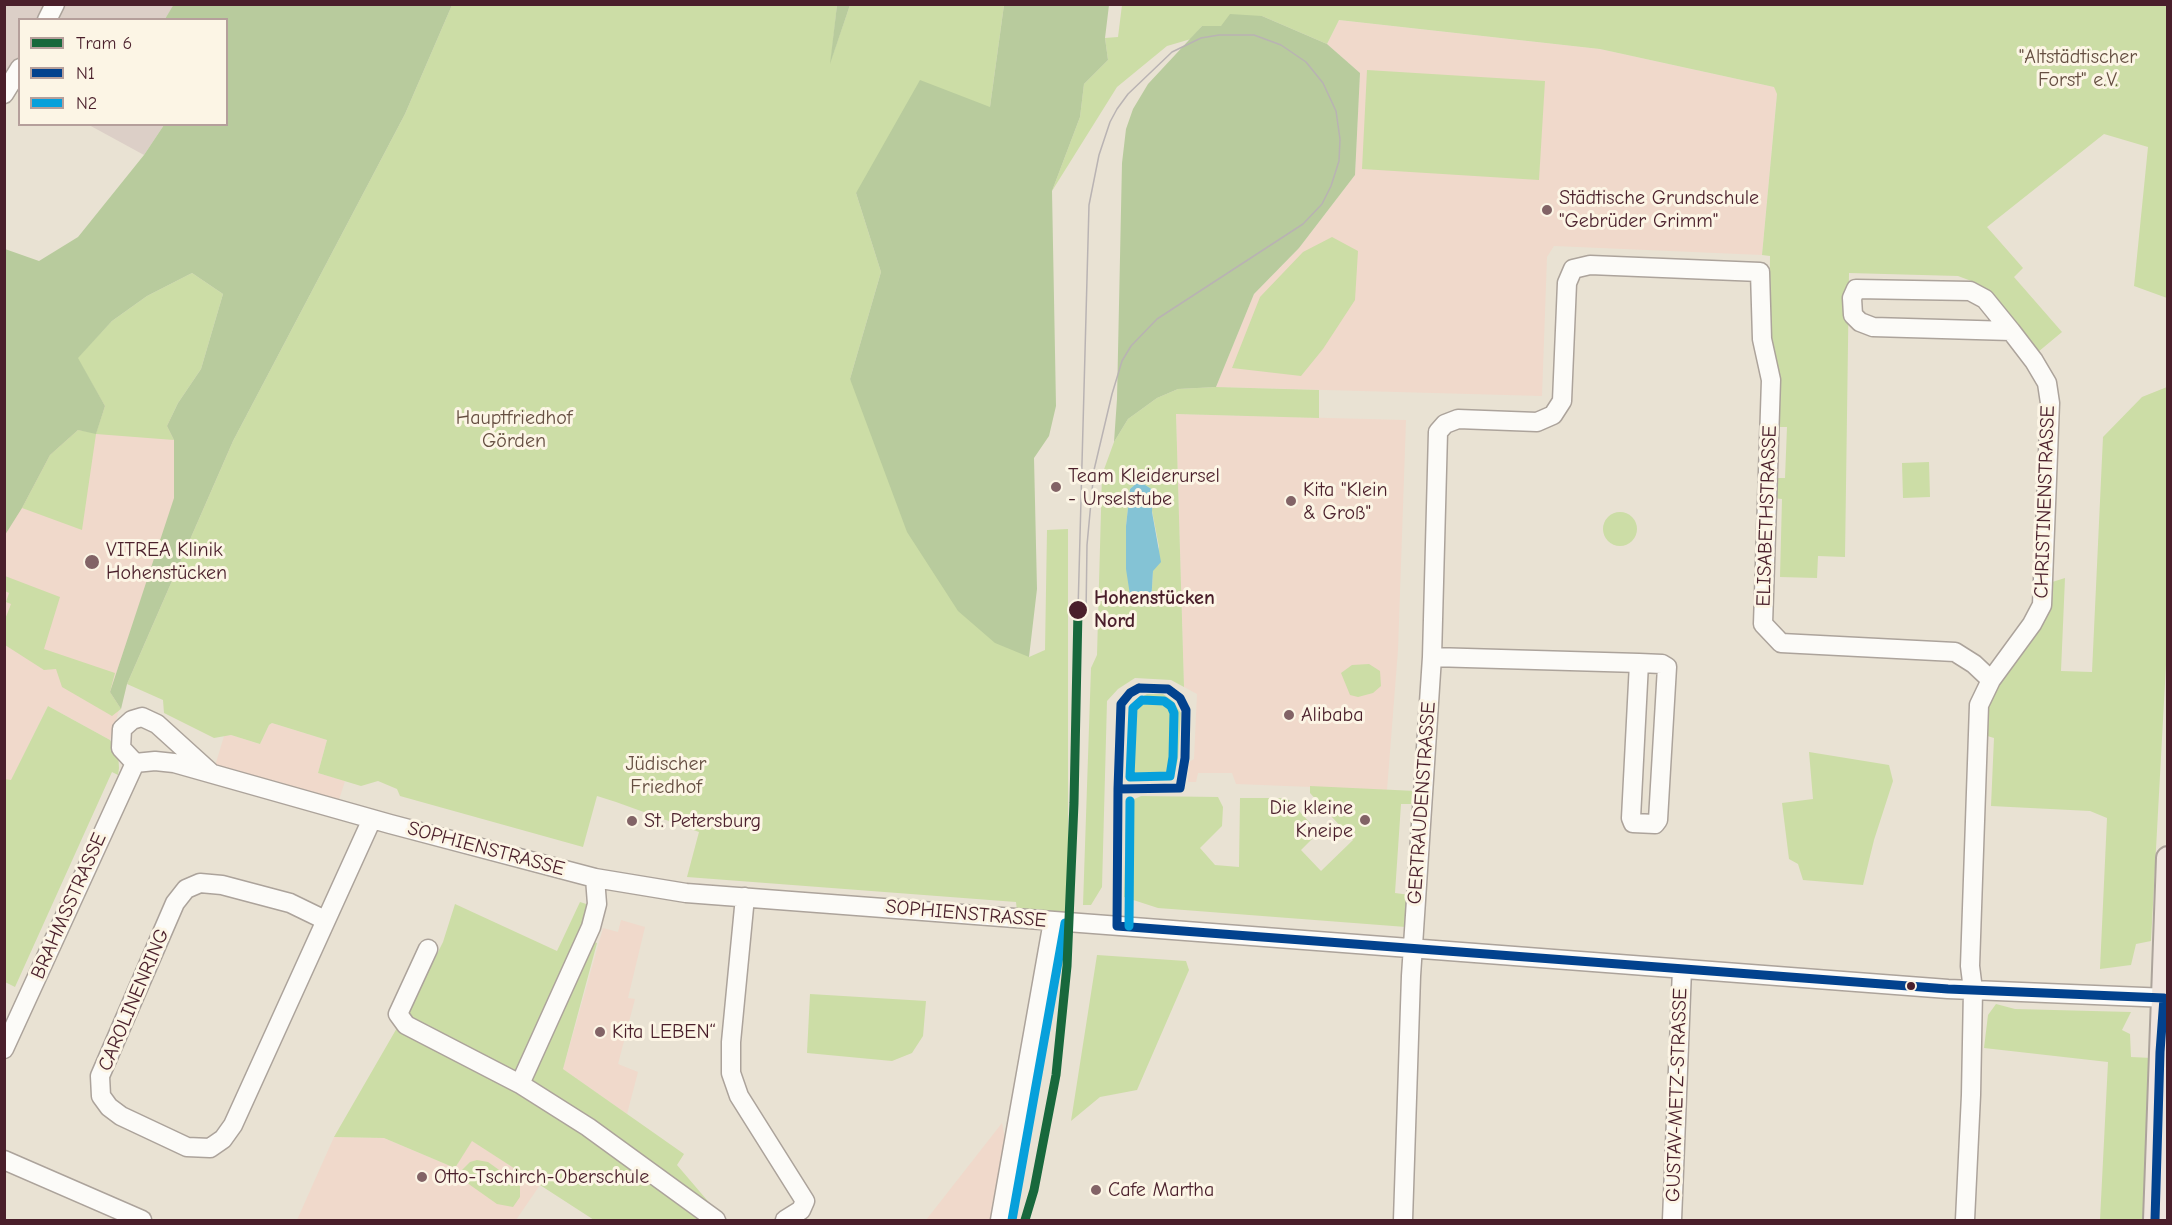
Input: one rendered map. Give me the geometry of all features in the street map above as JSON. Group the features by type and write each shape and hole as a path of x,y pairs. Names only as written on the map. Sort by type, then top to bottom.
{"main road":[{"path":"2155,1221 2160,1052 2166,998 2168,858"}],"street":[{"path":"48,18 55,4"},
{"path":"4,94 18,71"},
{"name":"GERTRAUDENSTRASSE","path":"1403,1221 1412,949 1432,657 1438,432 1445,424 1458,419 1537,422 1553,415 1562,401 1567,283 1573,268 1590,265 1760,272"},
{"name":"ELISABETHSTRASSE","path":"1760,272 1762,339 1771,380 1763,624 1781,643 1955,652 1974,664 1991,680"},
{"name":"CHRISTINENSTRASSE","path":"1965,1221 1973,990 1970,966 1979,705 1991,680 2032,624 2042,606 2050,403 2047,383 2034,361 2012,331 1985,299 1970,291 1857,289 1852,298 1853,315 1860,322 1873,327 2012,331"},
{"path":"1432,657 1639,663 1662,664 1667,667 1658,820 1655,824 1633,823 1631,818 1639,663"},
{"name":"SOPHIENSTRASSE","path":"213,775 157,724 141,717 132,720 122,729 121,748 135,763 154,761 174,763 213,775 372,819 595,878 686,893 1973,990 2166,998"},
{"name":"BRAHMSSTRASSE","path":"4,1049 135,763"},
{"name":"CAROLINENRING","path":"325,920 290,903 222,885 200,883 186,890 175,903 100,1076 101,1096 109,1107 121,1116 187,1147 210,1148 223,1139 233,1125 372,819"},
{"path":"520,1084 591,927 597,904 595,878"},
{"path":"745,897 731,1042 731,1073 739,1096 805,1201 801,1210 785,1221"},
{"path":"1000,1221 1053,921"},
{"path":"428,949 398,1014 406,1025 520,1084 588,1127 716,1221"},
{"name":"GUSTAV-METZ-STRASSE","path":"1672,1221 1682,969"},
{"path":"4,1160 142,1221"}],"shaded area":[{"path":"5,5 44,5 38,18 18,18 18,58 5,87"},
{"path":"61,5 174,5 166,18 53,18"},
{"name":"Städtische Grundschule \"Gebrüder Grimm\"","path":"1339,20 1600,49 1774,87 1777,93 1762,255 1554,246 1547,257 1542,396 1216,387 1254,294 1299,248 1355,175 1360,73 1327,44"},
{"path":"91,126 163,126 144,155"},
{"name":"VITREA Klinik Hohenstücken","path":"5,353 233,441 127,684 110,740 48,706 5,793"},
{"name":"Kita \"Klein & Groß\"","path":"1176,414 1406,420 1398,650 1387,790 1236,784 1232,773 1198,773 1196,782 1188,782 1189,762 1194,759 1197,694 1184,687"},
{"path":"272,723 327,740 318,773 345,781 338,803 215,766 224,736 231,735 260,744"},
{"name":"Kita LEBEN“","path":"621,920 645,927 628,998 635,999 618,1064 638,1072 627,1114 563,1069 603,928 618,932"},
{"path":"1002,1123 1021,1220 926,1220"},
{"name":"Otto-Tschirch-Oberschule","path":"334,1137 384,1138 455,1168 472,1140 540,1185 516,1220 297,1220"}],"green space":[{"path":"174,4 452,5 405,114 233,441 127,684 121,709 110,692 174,498 174,440 167,426 178,403 201,369 223,294 192,273 147,296 112,321 78,358 105,406 96,434 78,430 50,455 5,535 5,249 39,261 78,237 144,155 163,126 228,126 228,18 166,18"},
{"name":"Hauptfriedhof Görden","path":"452,5 837,5 831,60 850,5 1004,5 990,107 856,193 881,272 850,379 1029,657 1045,650 1047,530 1068,529 1068,914 1017,911 1016,902 687,877 699,832 616,802 597,796 583,847 400,796 397,789 378,781 361,786 318,773 327,740 272,723 260,744 231,735 214,738 164,713 163,700 127,684 233,441 405,114"},
{"path":"837,5 850,5 830,64"},
{"path":"1004,5 1109,5 1105,38 1108,60 1084,84 1080,117 1052,191 1056,406 1049,436 1034,458 1037,589 1029,657 995,643 958,611 907,532 850,379 881,272 856,193 920,80 990,107"},
{"name":"\"Altstädtischer Forst\" e.V.","path":"1122,5 2167,5 2167,298 2134,286 2148,147 2104,134 1987,227 2023,268 2014,277 2062,332 2038,352 1990,291 1974,282 1958,276 1849,273 1845,557 1818,556 1817,578 1780,577 1782,499 1772,498 1772,478 1785,478 1787,427 1776,427 1769,346 1770,256 1762,255 1777,94 1774,87 1600,49 1339,20 1327,44 1262,16 1221,26 1202,26 1191,39 1167,46 1117,87 1052,191 1080,117 1084,84 1108,60 1105,38 1118,37"},
{"path":"1230,14 1262,16 1327,44 1360,73 1355,175 1299,248 1254,294 1216,387 1178,389 1157,398 1128,419 1114,442 1122,163 1126,129 1133,109 1148,84 1202,26 1221,26"},
{"path":"1367,70 1545,81 1539,180 1362,169"},
{"path":"1332,237 1358,251 1355,300 1323,349 1301,376 1232,368 1260,297 1303,252"},
{"path":"192,273 223,294 201,369 178,403 167,426 174,440 96,434 82,530 22,508 50,455 78,430 96,433 105,406 77,358 112,321 147,296"},
{"path":"1216,387 1319,390 1319,418 1176,414 1184,687 1171,680 1135,678 1118,689 1107,701 1102,887 1091,905 1083,905 1091,668 1097,655 1102,475 1114,442 1128,419 1157,398 1178,389","holes":["1139,481 1153,490 1152,511 1159,547 1153,571 1151,604 1126,569 1126,526 1130,489"]},
{"path":"2167,387 2168,628 2151,941 2136,944 2131,965 2100,969 2107,818 2090,811 1991,806 1994,738 1984,735 1986,706 2049,583 2065,578 2061,671 2092,672 2103,437 2142,397"},
{"path":"1929,462 1930,497 1903,498 1902,463"},
{"path":"1620,512 1632,517 1637,529 1632,541 1620,546 1608,541 1603,529 1608,517"},
{"path":"5,576 60,597 44,649 115,673 110,692 121,709 112,716 62,687 56,669 44,670 5,645 4,622 11,604 6,602 9,593 5,591"},
{"path":"1369,664 1380,671 1381,686 1373,693 1358,697 1350,695 1341,673 1352,665"},
{"path":"1147,694 1163,694 1173,701 1181,713 1175,772 1165,779 1147,780 1134,775 1128,767 1130,710 1136,700"},
{"path":"48,706 110,740 118,752 119,768 118,775 112,772 15,987 5,982 4,779 11,780"},
{"path":"1809,752 1889,765 1893,781 1874,840 1863,885 1803,880 1798,864 1789,859 1782,803 1813,799"},
{"path":"1310,786 1416,791 1416,804 1401,804 1395,893 1410,895 1406,927 1158,908 1124,897 1126,813 1130,801 1141,796 1218,797 1223,807 1222,826 1200,848 1215,865 1239,867 1240,798 1289,800 1312,825 1313,838 1301,850 1321,871 1353,840 1310,793"},
{"path":"580,902 602,909 591,941 597,943 563,1069 684,1154 677,1165 724,1220 594,1220 472,1141 455,1168 384,1138 334,1137 420,988 443,942 455,904 557,951"},
{"path":"1097,955 1186,961 1189,970 1137,1090 1100,1097 1071,1121"},
{"path":"810,994 926,1001 923,1036 912,1053 892,1061 807,1053"},
{"path":"1996,1004 2015,1009 2131,1012 2122,1030 2130,1034 2131,1057 2152,1058 2148,1220 2100,1220 2108,1062 1984,1048 1988,1015"},
{"path":"477,1160 488,1162 520,1185 520,1197 513,1207 497,1204 463,1180 462,1170 470,1162"}],"water":[{"path":"1139,481 1153,490 1152,512 1161,562 1153,571 1151,604 1141,607 1130,595 1126,569 1126,526 1130,489"}],"tram line":[{"path":"1078,610 1089,205 1099,155 1117,109 1128,94 1172,52 1201,38 1219,35 1254,35 1281,45 1306,62 1323,83 1336,111 1340,139 1339,161 1322,204 1303,224 1157,319 1131,346 1122,361 1094,470 1087,545 1086,614"},
{"name":"6","path":"1025,1220 1034,1190 1056,1075 1067,966 1074,803 1078,610"}],"transit line":[{"name":"N1","path":"1139,688 1168,689 1180,698 1186,710 1185,758 1180,788 1118,789 1121,704 1130,693 1139,688"},
{"name":"N2","path":"1142,700 1164,701 1171,706 1174,713 1170,776 1130,777 1133,708 1142,700"},
{"name":"N1","path":"1117,926 1118,789"},
{"name":"N2","path":"1129,926 1130,801"},
{"name":"N2","path":"1012,1220 1065,923"},
{"name":"N1","path":"1117,926 1948,989 2164,998"},
{"name":"N1","path":"2155,1220 2160,1052 2164,998"}],"place":[{"name":"Städtische Grundschule \"Gebrüder Grimm\"","path":"1547,210"},
{"name":"Team Kleiderursel - Urselstube","path":"1056,487"},
{"name":"Kita \"Klein & Groß\"","path":"1291,501"},
{"name":"VITREA Klinik Hohenstücken","path":"92,562"},
{"name":"Hohenstücken Nord","path":"1078,610"},
{"name":"Alibaba","path":"1289,715"},
{"name":"Die kleine Kneipe","path":"1365,820"},
{"name":"St. Petersburg","path":"632,821"},
{"name":"Kita LEBEN“","path":"600,1032"},
{"name":"Otto-Tschirch-Oberschule","path":"422,1177"},
{"name":"Cafe Martha","path":"1096,1190"}],"park label":[{"name":"Jüdischer Friedhof","path":"666,776"}]}
